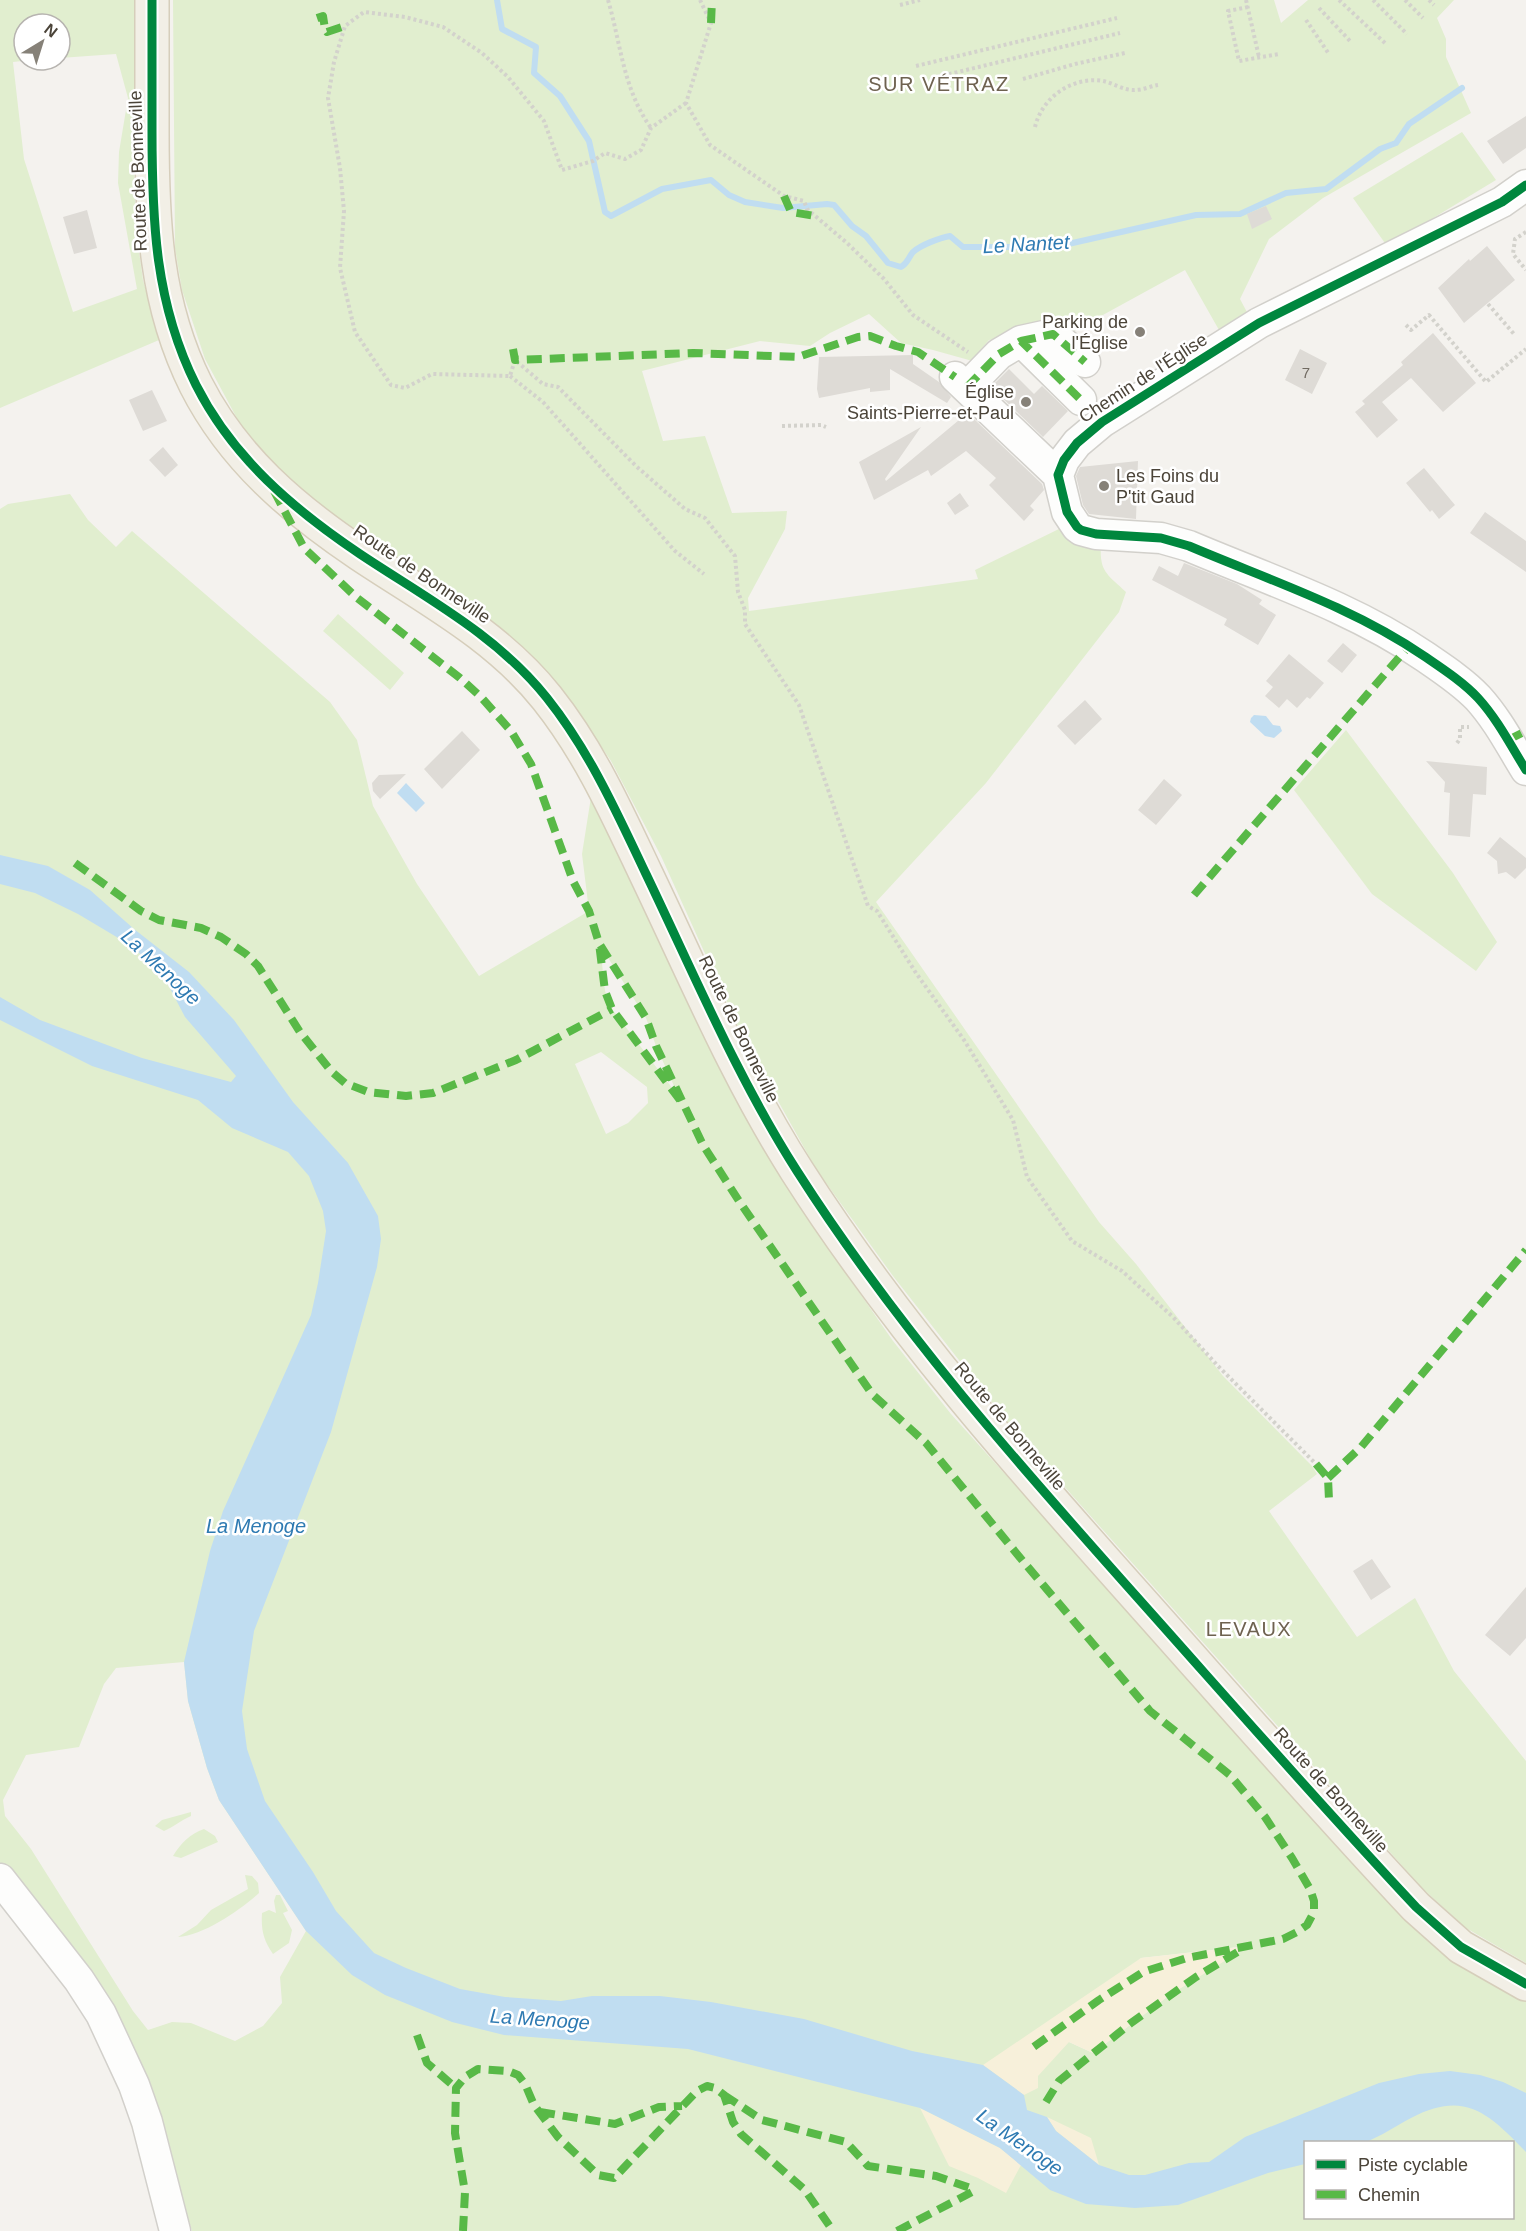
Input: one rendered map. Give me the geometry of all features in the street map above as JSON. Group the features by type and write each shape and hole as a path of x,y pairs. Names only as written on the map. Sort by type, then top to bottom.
{"main road":[{"name":"Route de Bonneville","path":"152,0 153,203 156,254 172,326 184,361 214,417 246,460 295,505 358,553 448,609 479,632 542,692 578,740 611,800 768,1126 832,1225 906,1328 1046,1495 1408,1899 1461,1947 1526,1984"}],"street":[{"name":"Chemin de l'Église","path":"1058,475 1069,452 1087,433 1250,328 1524,190"},
{"path":"1085,362 1053,334 1021,341 964,372 1058,475 1067,512 1081,530 1096,534 1161,538 1189,546 1354,615 1409,646 1444,670 1477,698 1498,723 1526,771"},
{"path":"1021,341 1081,400"},
{"path":"0,1879 79,1980 101,2014 134,2085 147,2122 175,2231"}],"path":[{"path":"608,0 618,35 621,61 638,110 651,128"},
{"path":"700,0 711,22 686,103 651,128 641,150 625,159 605,153 593,161 562,170 544,121 508,76 482,52 443,27 405,17 364,12 345,26 334,62 328,98 340,168 344,211 340,268 355,332 391,385 405,388 432,374 510,376 543,402 675,551 704,574"},
{"path":"900,5 920,0"},
{"path":"1246,0 1259,57"},
{"path":"1339,0 1386,44"},
{"path":"1373,0 1407,34"},
{"path":"1405,0 1423,18"},
{"path":"1429,0 1434,5"},
{"path":"1248,7 1228,11 1239,61 1280,54"},
{"path":"1319,8 1352,42"},
{"path":"916,66 1117,18"},
{"path":"1306,20 1329,54"},
{"path":"937,77 1120,33"},
{"path":"1023,79 1125,53"},
{"path":"1035,127 1037,117 1050,99 1065,88 1081,81 1101,81 1133,90 1158,85"},
{"path":"686,103 710,145 784,196 804,201 807,209 848,243 884,279 964,372"},
{"path":"1526,232 1515,239 1513,254 1526,270"},
{"path":"1488,304 1514,334"},
{"path":"1406,325 1411,330 1428,315 1486,382 1526,349"},
{"path":"510,376 515,360 543,384 558,387 636,466 685,509 705,518 735,556 738,592 745,610 745,624 799,705 868,906 877,911 916,973 964,1040 1013,1120 1027,1177 1072,1241 1122,1271 1173,1317 1218,1366 1316,1464"},
{"path":"782,426 821,425 826,427"},
{"path":"1457,742 1460,739 1460,727 1473,726"}],"green space":[{"path":"0,0 134,0 136,230 143,280 159,340 0,408","holes":["12,12 72,12 72,57 116,54 128,98 119,152 118,183 137,289 73,312 24,159 14,72 12,72"]},
{"path":"173,0 1274,0 1281,23 1308,0 1454,0 1437,18 1446,39 1446,57 1471,113 1323,198 1269,239 1240,299 1249,316 1229,330 1219,330 1185,270 1070,333 1055,329 989,340 978,353 976,362 901,343 869,314 830,333 810,346 760,341 642,371 663,441 705,436 732,513 787,511 785,529 748,598 749,611 978,579 975,570 1063,527 1101,545 1103,567 1126,592 1119,612 986,783 876,902 1099,1222 1136,1264 1223,1376 1312,1466 1317,1474 1269,1511 1357,1637 1415,1598 1454,1671 1526,1761 1526,1963 1466,1928 1422,1888 1013,1429 893,1276 816,1169 744,1040 661,856 611,761 584,721 503,633 474,609 320,510 292,486 251,440 205,359 182,290 175,248"},
{"path":"1462,132 1496,180 1387,246 1353,198"},
{"path":"70,494 88,520 116,547 132,531 330,702 357,740 373,806 417,884 479,976 589,911 582,854 591,797 679,972 744,1112 799,1206 893,1341 951,1414 1313,1817 1526,1998 1526,2231 192,2231 148,2086 0,1865 0,509 8,504","holes":["600,945 646,1018 679,1097 612,1009 605,991","601,1052 647,1087 648,1103 628,1123 606,1134 575,1064","184,1662 188,1701 207,1768 219,1800 306,1931 280,1977 282,2003 263,2026 235,2041 191,2023 172,2022 148,2030 133,2011 31,1849 5,1816 3,1800 26,1755 79,1747 104,1684 116,1668","1247,1946 1171,1994 1093,2053 1069,2042 1141,1958"]},
{"path":"338,614 404,673 390,690 323,631"},
{"path":"1346,730 1453,873 1497,942 1476,971 1372,894 1294,790"},
{"path":"191,1812 191,1816 164,1831 155,1826 162,1820"},
{"path":"204,1829 215,1836 218,1842 181,1858 173,1856 186,1840"},
{"path":"245,1875 252,1876 258,1883 259,1893 232,1914 210,1927 178,1937 197,1925 211,1910 248,1889"},
{"path":"276,1895 280,1895 288,1911 283,1913 292,1930 289,1943 273,1954 263,1934 262,1913 269,1910 276,1913 274,1901"}],"sand":[{"path":"1249,1946 1171,1994 1093,2053 1069,2042 1038,2076 1038,2088 1024,2095 983,2065 1141,1958"},
{"path":"920,2108 1000,2148 1021,2165 1006,2193 949,2166"},
{"path":"1047,2117 1091,2138 1099,2165 1056,2131"}],"water":[{"path":"1254,715 1266,716 1273,725 1280,726 1282,731 1274,738 1265,736 1250,722"},
{"path":"406,783 425,803 416,812 397,793"},
{"name":"La Menoge","path":"0,855 48,866 90,890 134,929 189,972 234,1020 293,1102 348,1163 378,1216 381,1239 377,1267 331,1432 254,1631 242,1711 247,1749 265,1801 313,1872 336,1911 374,1953 460,1989 505,1997 561,2001 592,1996 660,1996 711,2002 804,2019 912,2051 983,2065 1024,2095 1027,2110 1047,2117 1056,2131 1099,2165 1129,2175 1145,2175 1189,2163 1209,2162 1245,2137 1379,2083 1419,2074 1450,2071 1480,2075 1503,2082 1526,2093 1526,2152 1500,2126 1475,2110 1461,2106 1446,2106 1411,2118 1368,2141 1304,2141 1304,2164 1268,2173 1178,2205 1135,2208 1086,2204 1050,2190 1000,2148 920,2108 688,2049 504,2035 452,2022 385,1995 352,1975 306,1931 219,1800 207,1768 188,1701 184,1662 210,1551 223,1511 311,1315 326,1231 323,1211 309,1176 288,1152 232,1128 198,1100 92,1066 0,1020 0,997 40,1020 142,1058 231,1082 236,1076 185,1017 162,973 144,957 125,942 78,914 35,893 0,884"}],"building":[{"path":"1526,116 1526,148 1503,164 1487,141"},
{"path":"1266,206 1272,219 1252,229 1247,214"},
{"path":"87,210 97,248 74,254 63,217"},
{"path":"1487,246 1515,280 1464,323 1438,288 1469,259 1470,261"},
{"path":"1433,333 1476,383 1443,412 1411,378 1382,402 1398,420 1377,438 1355,412 1365,404 1362,401 1403,365 1401,362"},
{"path":"1300,349 1327,363 1312,394 1285,380"},
{"path":"913,355 913,364 939,382 951,397 947,403 890,369 890,390 870,392 870,388 819,398 817,389 819,357"},
{"name":"Église Saints-Pierre-et-Paul","path":"1009,369 1034,394 1042,386 1068,411 1043,437 991,387"},
{"path":"152,390 167,421 143,431 129,400"},
{"path":"965,415 974,419 1042,484 1044,490 1030,506 1034,510 1024,521 989,485 996,478 966,451 931,476 928,470 874,500 859,462 921,427 885,479 886,481"},
{"path":"163,447 178,465 165,477 149,460"},
{"name":"Les Foins du P'tit Gaud","path":"1138,461 1136,519 1089,514 1083,505 1076,476 1080,467"},
{"path":"1424,468 1455,505 1439,519 1432,510 1430,512 1406,483"},
{"path":"960,493 969,506 955,515 947,503"},
{"path":"1485,512 1526,541 1526,572 1470,533"},
{"path":"1184,563 1237,584 1262,600 1259,604 1276,615 1258,645 1224,625 1227,619 1152,580 1159,566 1178,576"},
{"path":"1343,643 1357,655 1342,673 1327,661"},
{"path":"1289,654 1324,683 1310,699 1307,697 1297,708 1287,699 1279,708 1265,696 1273,687 1266,681"},
{"path":"1085,700 1102,719 1075,745 1057,726"},
{"path":"462,731 480,750 442,789 424,769"},
{"path":"1426,761 1487,767 1486,795 1473,794 1470,837 1448,835 1450,793 1444,792 1445,782"},
{"path":"406,774 380,799 373,791 372,783 379,775"},
{"path":"1164,779 1182,795 1156,825 1138,810"},
{"path":"1500,837 1526,858 1526,868 1515,879 1506,872 1498,874 1497,861 1487,853"},
{"path":"1372,1559 1391,1587 1371,1600 1353,1571"},
{"path":"1526,1587 1526,1638 1510,1656 1485,1635"}],"waterway":[{"name":"Le Nantet","path":"497,0 502,29 536,47 534,73 560,96 589,141 605,212 611,216 662,189 711,180 729,195 745,202 783,208 834,205 852,226 866,236 888,263 901,267 916,249 950,236 963,247 1055,247 1196,215 1240,214 1286,193 1326,189 1380,149 1396,143 1409,124 1462,88"}],"marked path":[{"path":"711,23 712,0"},
{"path":"317,18 323,16 327,32 345,26"},
{"path":"784,196 791,212 815,216"},
{"path":"1021,341 1053,334 1085,362"},
{"path":"513,349 515,360 693,353 798,357 858,337 870,336 918,352 955,377"},
{"path":"967,387 999,354 1021,341 1081,400"},
{"path":"274,491 304,548 356,597 460,678 481,697 511,731 531,764 573,881 589,911 599,943"},
{"path":"1194,895 1409,646"},
{"path":"1508,740 1526,731"},
{"path":"75,863 141,911 159,920 201,928 221,937 246,954 258,966 300,1032 331,1071 345,1083 368,1092 406,1096 433,1093 516,1060 612,1009"},
{"path":"680,1100 612,1009 605,991 599,943 646,1018 656,1046 703,1145 872,1394 926,1443 1150,1711 1230,1775 1265,1817 1310,1889 1314,1901 1314,1912 1307,1925 1297,1932 1283,1939 1187,1958 1143,1972 1032,2048"},
{"path":"1328,1478 1361,1447 1526,1250"},
{"path":"1316,1464 1328,1478 1329,1500"},
{"path":"1046,2102 1059,2081 1131,2023 1196,1977 1241,1950"},
{"path":"417,2035 427,2063 456,2088"},
{"path":"463,2231 465,2192 455,2133 456,2088 465,2077 478,2069 508,2071 518,2075 525,2084 534,2105 558,2137 598,2175 614,2178 697,2091 707,2086 715,2088 724,2095 733,2122 741,2134 805,2190 833,2231"},
{"path":"724,2095 762,2120 846,2142 868,2166 936,2176 976,2190"},
{"path":"540,2112 615,2124 659,2107 682,2106"},
{"path":"897,2231 976,2190"}],"cycle path":[{"path":"152,0 153,197 164,292 182,354 196,385 228,436 246,459 311,519 483,636 506,655 547,698 577,740 602,783 717,1025 775,1135 876,1286 962,1395 1052,1501 1416,1907 1461,1947 1526,1984"},
{"path":"1526,185 1502,202 1259,323 1102,422 1077,443 1064,460 1058,475 1067,512 1081,530 1096,534 1161,538 1189,546 1339,609 1397,639 1424,656 1478,698 1498,724 1526,770"}],"place":[{"name":"Parking de l'Église","path":"1140,332"},
{"name":"Église Saints-Pierre-et-Paul","path":"1026,402"},
{"name":"Les Foins du P'tit Gaud","path":"1104,486"}],"district":[{"name":"SUR VÉTRAZ","path":"939,84"},
{"name":"LEVAUX","path":"1249,1629"}]}
